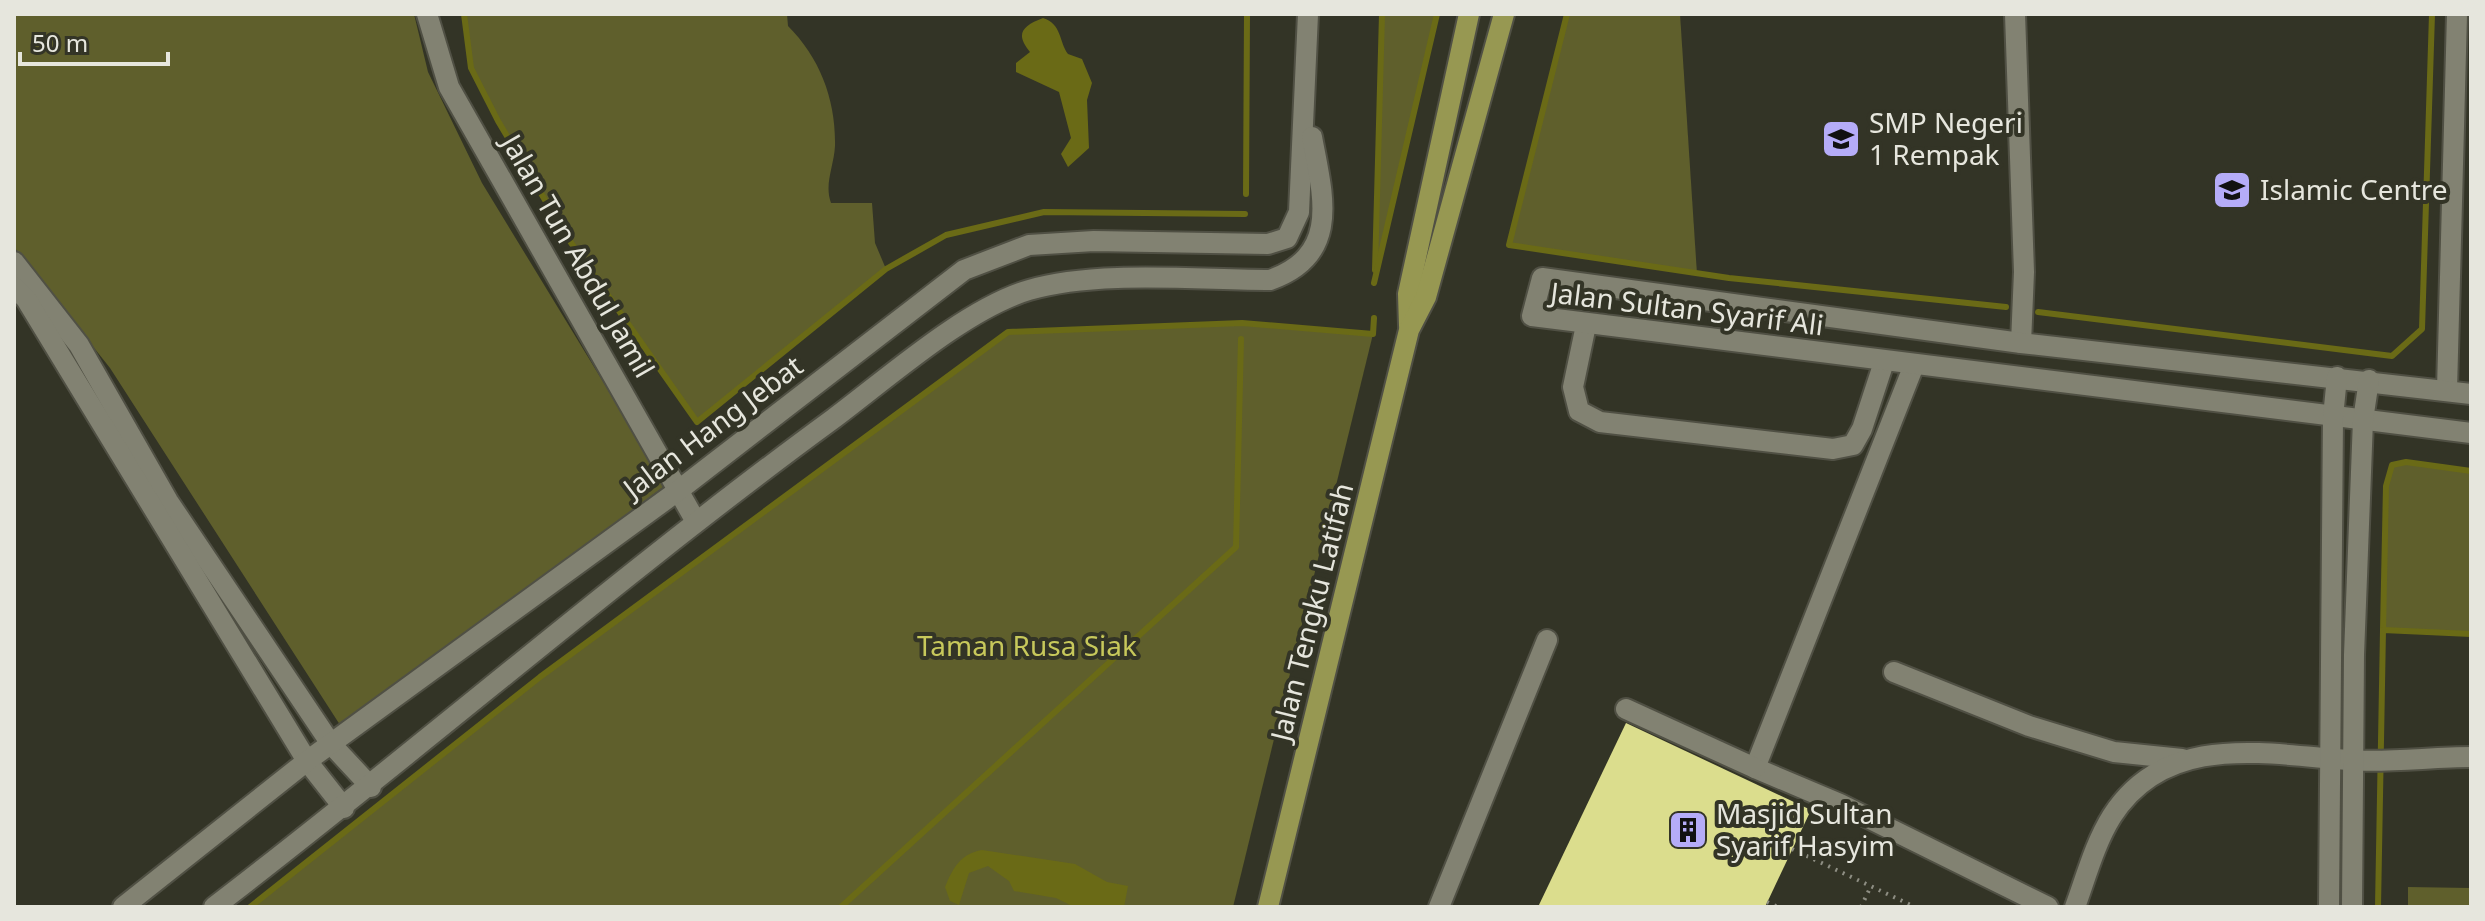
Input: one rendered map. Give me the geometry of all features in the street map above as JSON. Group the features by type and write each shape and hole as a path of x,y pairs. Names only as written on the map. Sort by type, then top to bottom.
{"main road":[{"name":"Jalan Tengku Latifah","path":"1409,330 1408,294 1469,14"},
{"name":"Jalan Tengku Latifah","path":"1268,907 1409,330 1426,297 1504,14"}],"street":[{"name":"Jalan Tun Abdul Jamil","path":"427,14 449,87 695,520"},
{"name":"Jalan Hang Jebat","path":"123,907 307,761 679,490 964,270 996,255 1029,245 1094,241 1268,244 1287,238 1299,212 1308,14"},
{"path":"2015,14 2024,272 2021,343"},
{"path":"2447,390 2457,14"},
{"name":"Jalan Hang Jebat","path":"214,907 371,787 695,520 970,319 998,302 1030,289 1095,280 1270,280 1297,271 1318,241 1323,197 1306,104"},
{"path":"14,262 79,345 168,501 331,744 371,787"},
{"name":"Jalan Sultan Syarif Ali","path":"2471,394 2369,380 2021,343 1541,279 1533,318 2471,433"},
{"path":"14,287 26,299 307,761 344,808"},
{"path":"1586,325 1573,387 1579,411 1600,422 1833,449 1853,445 1862,429 1884,362"},
{"path":"1755,768 1914,365"},
{"path":"2329,907 2333,417 2337,377"},
{"path":"2352,907 2363,420 2369,380"},
{"path":"1439,907 1547,640"},
{"path":"1894,672 2043,731 2114,752 2182,759 2227,754 2354,760 2471,757"},
{"path":"1626,709 1840,804 2048,907"},
{"path":"2075,907 2113,815 2152,777 2182,759"}],"path":[{"path":"1792,849 1915,907"},
{"path":"1861,907 1871,886"},
{"path":"1767,902 1778,907"}],"green space":[{"path":"14,14 414,14 428,72 482,183 666,485 342,728 110,368 14,247"},
{"path":"465,14 787,14 788,26 817,66 833,112 835,146 829,182 831,203 872,203 875,243 886,269 697,422 567,237 498,121 471,68"},
{"path":"1382,14 1437,14 1374,283"},
{"path":"1567,14 1680,14 1697,274 1509,245"},
{"name":"Taman Rusa Siak","path":"1242,323 1373,334 1233,907 250,907 540,677 1008,332"},
{"path":"2406,462 2471,469 2471,634 2383,630 2386,486 2392,465"},
{"path":"2408,887 2471,888 2471,907 2408,907"}],"shaded area":[{"path":"1043,18 1054,24 1068,54 1082,59 1092,83 1087,100 1089,148 1068,167 1061,154 1071,138 1059,92 1016,72 1016,63 1030,52 1023,40 1023,31"},
{"path":"982,850 1075,864 1107,882 1128,886 1124,907 1074,907 1056,898 1014,891 1009,881 988,866 969,873 959,905 950,901 945,887 954,868 963,858"}],"building":[{"name":"Masjid Sultan Syarif Hasyim","path":"1626,723 1811,810 1765,907 1538,907"}],"waterway":[{"path":"464,14 471,68 498,121 567,237 697,422 886,269 946,235 1044,212 1245,214"},
{"path":"1246,194 1247,14"},
{"path":"1375,270 1382,14"},
{"path":"1374,283 1437,14"},
{"path":"1567,14 1509,245 1729,278 2006,307"},
{"path":"2038,312 2392,356 2422,329 2432,14"},
{"path":"250,907 540,677 1008,332 1242,323 1373,334 1374,318"},
{"path":"841,907 1236,547 1241,339"},
{"path":"2383,630 2386,486 2392,465 2406,462 2471,471"},
{"path":"2378,907 2383,630 2471,634"}],"place":[{"name":"SMP Negeri 1 Rempak","path":"1841,139"},
{"name":"Islamic Centre","path":"2232,190"},
{"name":"Masjid Sultan Syarif Hasyim","path":"1688,830"}]}
